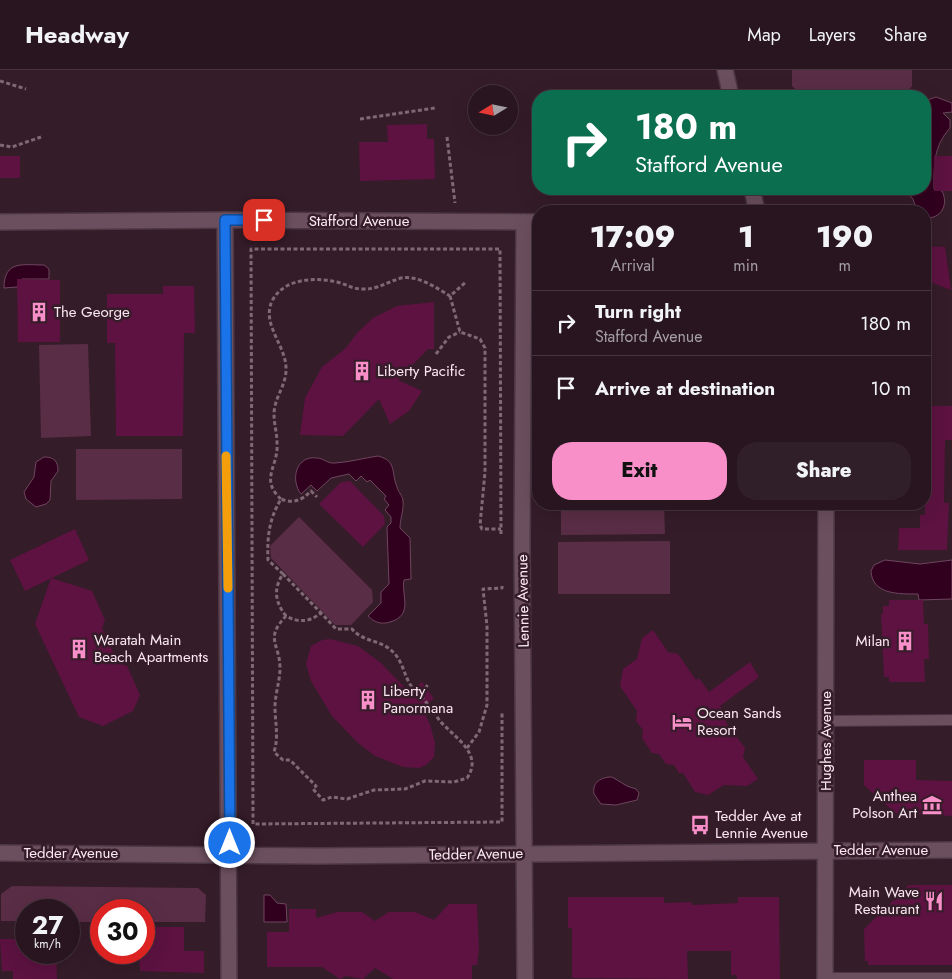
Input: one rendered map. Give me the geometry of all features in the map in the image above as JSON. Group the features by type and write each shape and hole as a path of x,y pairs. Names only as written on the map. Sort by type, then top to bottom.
{"street":[{"path":"724,70 729,90"},
{"path":"225,220 230,854 229,979"},
{"name":"Stafford Avenue","path":"0,222 225,220 531,222"},
{"name":"Lennie Avenue","path":"525,979 526,853 522,542 531,222"},
{"name":"Hughes Avenue","path":"825,978 826,510"},
{"name":"Tedder Avenue","path":"0,853 320,856 952,850"}],"lane":[{"path":"826,721 952,720"},
{"path":"825,978 952,978"}],"path":[{"path":"0,81 26,89"},
{"path":"360,119 435,108"},
{"path":"0,144 12,147 41,137"},
{"path":"447,137 458,222"},
{"path":"501,543 500,249 251,249 253,824 502,822 502,705"},
{"path":"317,497 311,491 300,500 293,502 281,499 272,488 270,474 277,452 274,423 275,404 285,379 286,369 284,352 272,328 269,314 272,301 281,291 293,283 307,280 324,280 361,290 375,289 407,278 429,284 450,296 460,332"},
{"path":"450,296 466,282"},
{"path":"436,354 448,337 460,332 480,339 485,348 485,472 480,525 482,529 501,529"},
{"path":"281,499 268,531 268,560 336,629 352,629 359,637 380,642 395,654 410,687 422,696 441,722 467,748 472,758 473,766 467,778 461,781 426,782 405,789 374,790 347,799 332,797 323,800 313,789 316,786 290,760 283,760 274,752 278,740 275,705 280,668 273,640 276,629 286,616"},
{"path":"282,574 276,589 276,597 286,616 292,619 307,621 321,613"},
{"path":"502,580 502,598"},
{"path":"467,748 479,732 487,705 487,626 483,588 502,588"},
{"path":"422,696 428,684"}],"shaded area":[{"path":"792,70 912,70 912,86 909,90 796,90 792,86"},
{"path":"936,97 952,103 952,112 943,113 950,120 950,128 937,149 935,164 934,189 942,191 945,201 939,214 931,218 931,205 915,205 909,195 931,195 931,99"},
{"path":"22,265 44,265 49,269 49,279 22,279 17,287 4,288 7,273 11,268"},
{"path":"88,344 91,436 41,438 39,345"},
{"path":"76,449 182,449 182,499 76,500"},
{"path":"378,456 391,464 395,482 403,499 400,528 410,538 411,579 404,580 404,610 397,619 384,623 375,621 368,616 381,603 381,592 389,584 387,527 391,523 391,517 385,510 389,505 384,499 386,496 370,480 367,482 361,476 356,481 349,474 331,478 317,491 311,485 301,494 296,482 297,470 300,464 310,458 319,458 335,463"},
{"path":"44,457 55,460 58,471 51,481 50,500 46,504 36,507 26,499 24,492 34,477 36,462"},
{"path":"561,510 664,510 665,534 561,535"},
{"path":"299,517 372,590 373,602 351,625 335,625 271,558 270,546"},
{"path":"670,541 670,594 558,594 558,542"},
{"path":"885,560 920,564 952,560 952,599 919,600 918,594 895,593 882,589 876,585 871,571 874,565"},
{"path":"612,777 636,789 639,793 637,800 616,805 601,804 594,794 594,786 601,779"},
{"path":"12,886 198,888 206,895 205,922 155,922 155,899 90,899 90,922 80,922 80,899 15,899 15,921 1,921 1,894"},
{"path":"264,895 270,895 277,903 286,904 287,922 264,922"}],"building":[{"path":"427,124 427,139 434,139 435,179 360,181 359,142 388,142 387,125"},
{"path":"0,156 20,156 20,178 0,178"},
{"path":"934,156 952,156 952,191 934,191"},
{"path":"931,246 945,247 951,290 931,282"},
{"name":"The George","path":"17,279 60,280 60,342 18,342"},
{"path":"163,286 194,286 195,333 184,333 183,436 116,436 115,343 107,343 107,294 163,294"},
{"name":"Liberty Pacific","path":"434,302 434,349 428,349 398,380 422,391 409,411 390,424 379,399 343,436 300,435 305,398 322,367 346,348 357,333 373,318 397,306"},
{"path":"931,406 952,406 952,440 945,440 944,503 949,503 947,550 898,550 899,528 920,528 920,515 925,515 925,510 931,510"},
{"path":"350,481 384,516 385,524 363,547 319,504 341,482"},
{"path":"75,529 89,560 25,591 10,560"},
{"name":"Waratah Main Beach Apartments","path":"51,578 92,591 105,620 102,628 118,663 127,666 140,695 133,711 103,726 79,717 35,624"},
{"name":"Milan","path":"889,600 923,600 924,624 928,624 929,659 924,659 925,682 889,682 889,677 884,677 881,614 883,614 883,606 889,606"},
{"path":"653,630 668,652 678,654 696,680 699,678 709,692 750,662 759,677 720,706 728,719 725,721 745,748 743,757 758,779 747,786 724,785 708,795 695,792 683,773 679,773 674,765 666,764 659,754 652,753 642,738 643,730 636,721 637,711 620,686 623,669 637,659 642,638"},
{"name":"Liberty Panormana","path":"330,639 358,646 381,663 409,692 422,682 434,699 421,707 430,724 435,743 434,757 426,765 419,768 403,767 375,756 357,742 332,716 311,681 306,664 311,646 322,640"},
{"path":"864,760 916,760 916,780 952,781 952,816 895,813 864,785"},
{"path":"909,885 952,885 952,965 868,965 868,961 865,961 864,929"},
{"path":"568,897 664,897 664,903 691,902 692,905 738,903 738,897 779,897 780,979 737,979 736,975 731,975 731,951 687,951 688,979 572,978 572,928 568,928"},
{"path":"449,904 477,904 479,949 477,965 472,965 472,979 393,979 375,968 363,979 346,976 340,979 322,967 267,967 267,932 289,932 289,909 316,909 316,918 338,912 362,912 375,921 389,912 415,912 434,920"},
{"path":"155,927 184,927 184,951 204,951 204,973 140,971 140,964 155,964"},
{"path":"0,939 15,939 15,964 56,964 57,979 13,979 13,971 2,971"}],"slow traffic":[{"path":"226,456 228,588"}],"place":[{"name":"The George","path":"39,312"},
{"name":"Liberty Pacific","path":"362,371"},
{"name":"Milan","path":"905,641"},
{"name":"Waratah Main Beach Apartments","path":"79,649"},
{"name":"Liberty Panormana","path":"368,700"},
{"name":"Ocean Sands Resort","path":"682,722"},
{"name":"Anthea Polson Art","path":"932,805"},
{"name":"Tedder Ave at Lennie Avenue","path":"700,825"},
{"name":"Main Wave Restaurant","path":"934,901"}],"route":[{"path":"230,843 225,220 264,220"}]}
